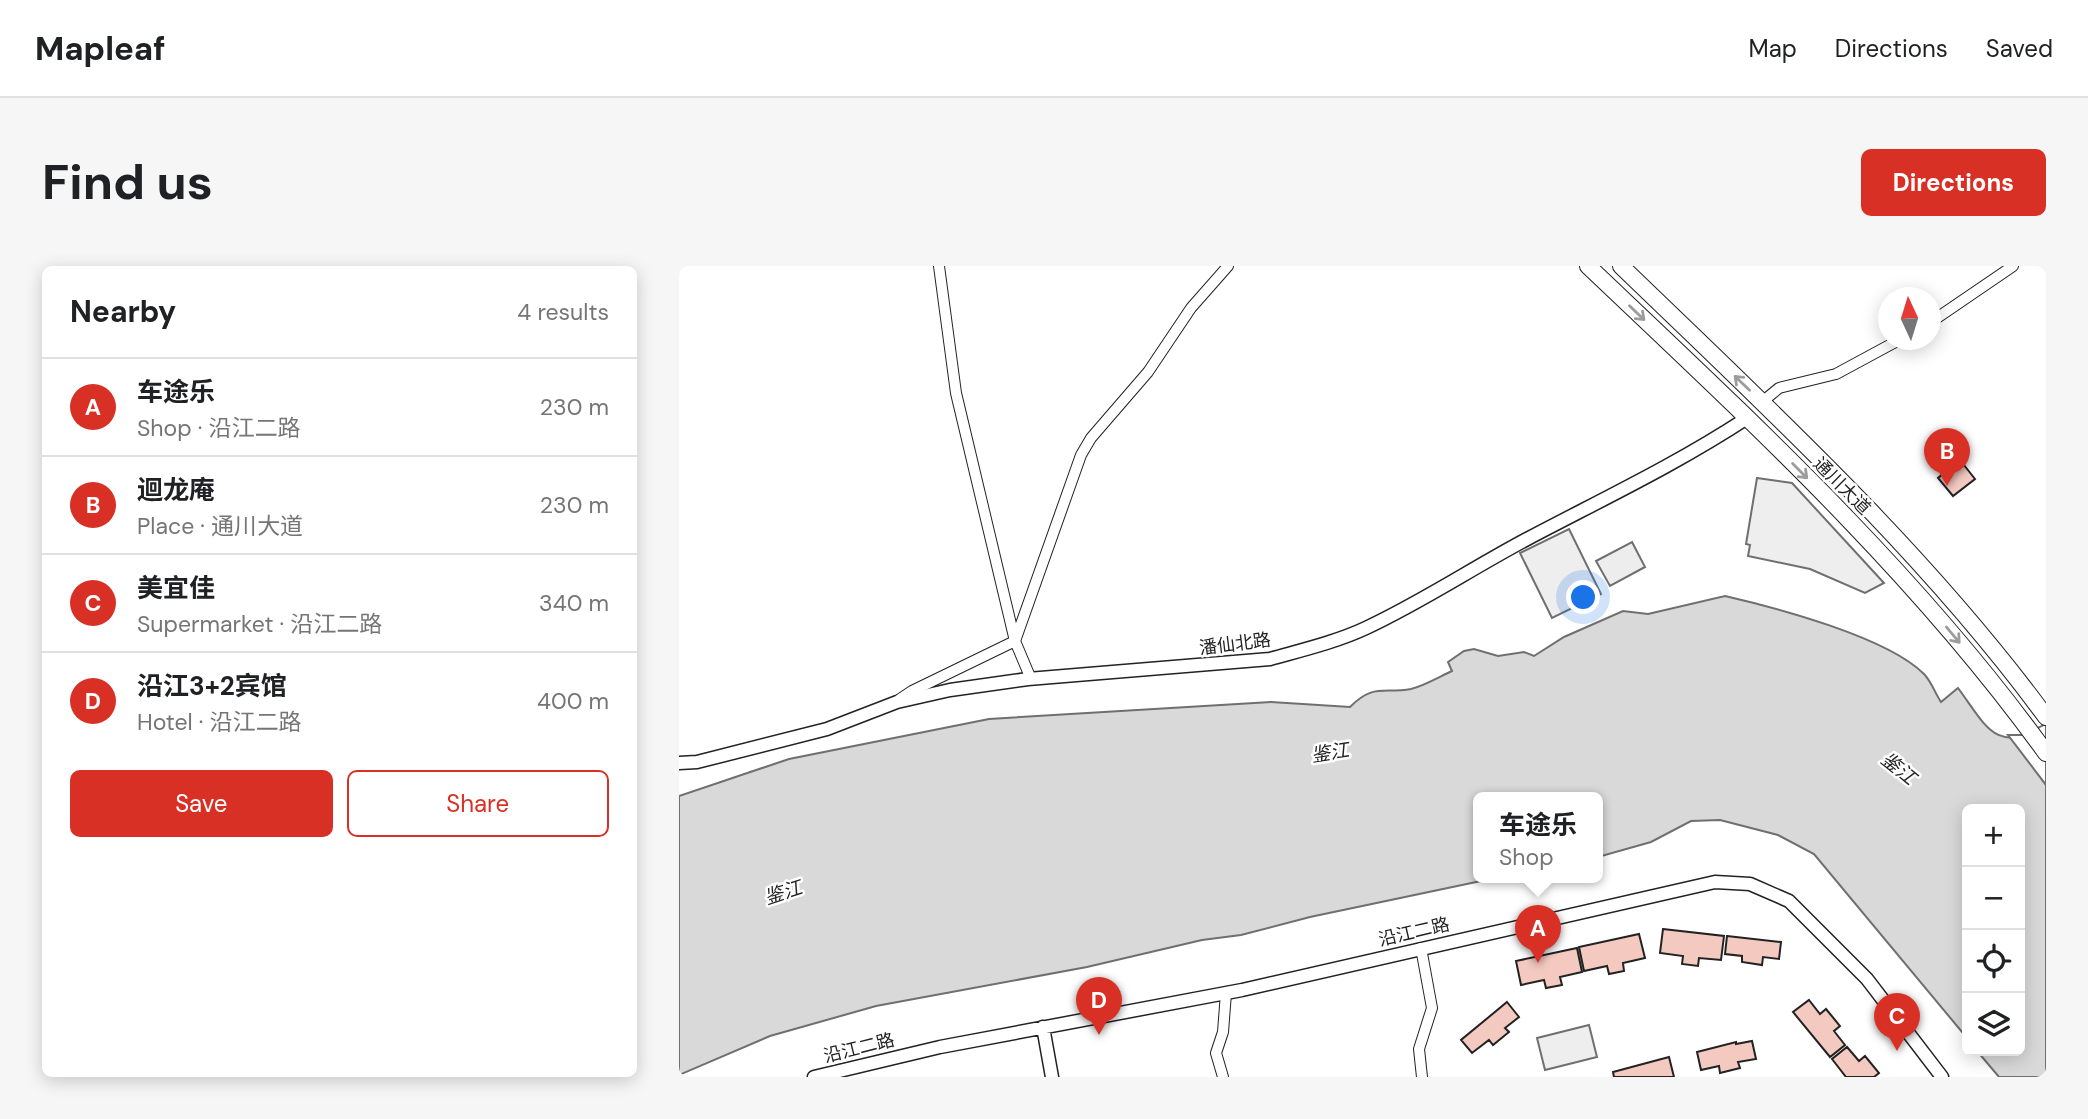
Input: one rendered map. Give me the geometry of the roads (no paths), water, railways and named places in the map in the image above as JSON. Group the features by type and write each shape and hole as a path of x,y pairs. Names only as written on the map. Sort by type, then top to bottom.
{"main road":[{"name":"通川大道","path":"1588,266 1747,418 1909,583 2013,707 2046,753"},
{"name":"通川大道","path":"1621,266 1762,402 1927,572 2046,717"}],"street":[{"path":"939,266 956,393 1015,641 1031,678"},
{"path":"897,702 912,691 1015,641 1081,455 1091,438 1148,372 1191,308 1228,266"},
{"path":"1941,315 2013,266"},
{"path":"1762,402 1779,388 1836,374 1880,350"},
{"name":"潘仙北路","path":"679,763 697,762 827,729 897,702 950,690 1031,678 1270,659 1364,629 1528,538 1688,456 1747,418"},
{"name":"沿江二路","path":"814,1077 914,1053 1226,993 1716,882 1751,884 1789,901 1867,979 1942,1077"},
{"path":"1421,948 1432,1009 1419,1049 1422,1077"},
{"path":"1223,1077 1216,1054 1223,1032 1226,993"},
{"path":"1043,1027 1052,1077"}],"water":[{"name":"鉴江","path":"1725,596 1773,608 1858,636 1885,648 1924,674 1941,702 1958,688 1985,724 2003,737 2014,738 2046,728 2046,1077 1999,1077 1981,1056 2025,1056 2025,804 1962,804 1962,1032 1814,854 1778,835 1720,820 1691,821 1651,842 1603,856 1603,792 1473,792 1473,883 1087,967 876,1006 770,1036 679,1075 679,796 789,759 989,719 1271,702 1350,707 1372,692 1411,689 1452,671 1448,662 1464,651 1474,649 1498,656 1524,652 1534,656 1564,637 1623,611 1648,614"}],"place":[{"name":"迴龙庵","path":"1947,486"},
{"name":"车途乐","path":"1538,963"},
{"name":"沿江3+2宾馆","path":"1099,1035"},
{"name":"美宜佳","path":"1897,1051"}]}
